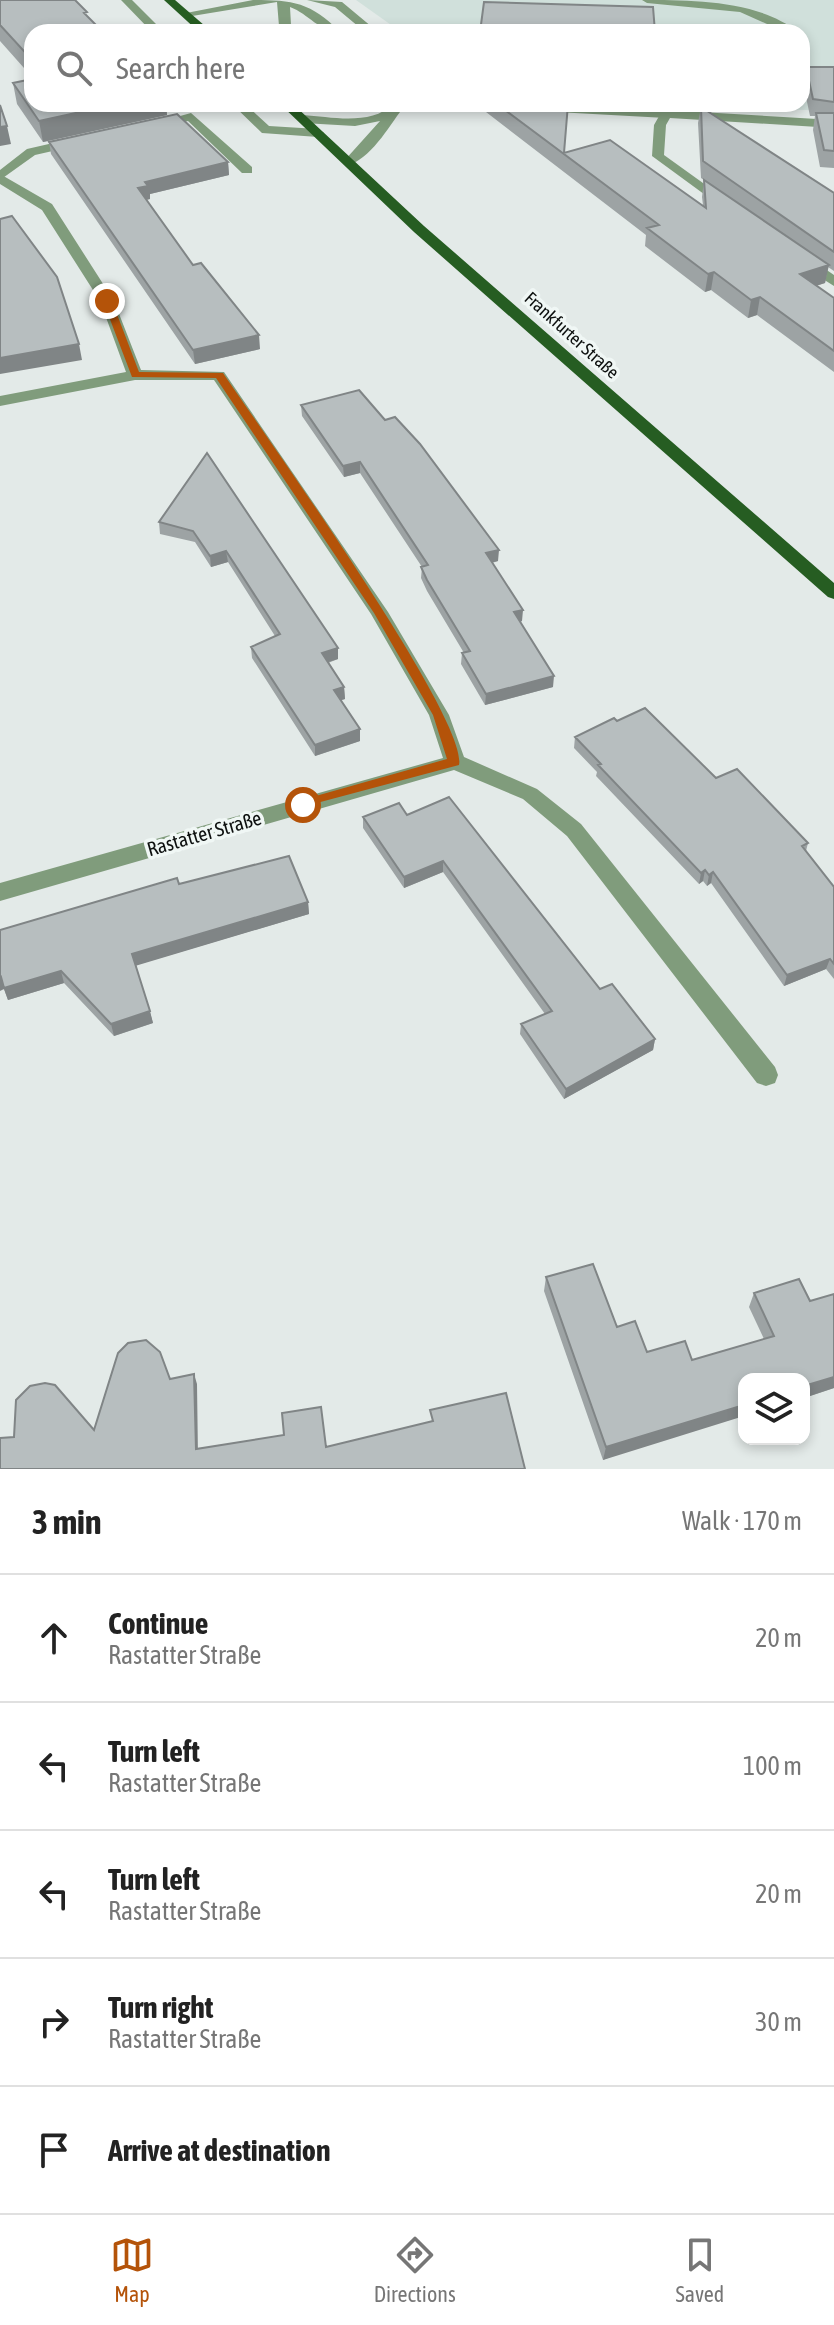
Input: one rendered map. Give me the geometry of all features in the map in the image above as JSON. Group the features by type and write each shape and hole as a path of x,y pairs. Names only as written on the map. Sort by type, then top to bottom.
{"main road":[{"path":"169,0 197,24"},
{"name":"Frankfurter Straße","path":"295,112 419,229 834,593"}],"street":[{"path":"126,0 150,24"},
{"path":"319,0 338,4 362,24"},
{"path":"647,0 744,12 780,24"},
{"path":"280,1 285,24"},
{"path":"186,14 280,1 305,9 324,24"},
{"path":"247,112 266,130 318,133"},
{"path":"383,112 388,116"},
{"path":"350,161 384,128 392,112"},
{"path":"626,112 834,124"},
{"path":"666,114 660,125 658,156 731,210"},
{"path":"303,119 355,122 388,116"},
{"path":"144,127 191,117 247,170"},
{"path":"97,137 31,152 0,177 47,207 107,301 135,375"},
{"path":"795,255 834,282"},
{"path":"0,401 135,375 219,375 379,612 439,715 455,762 530,794 574,830 766,1075"},
{"name":"Rastatter Straße","path":"0,892 455,762"}],"shaded area":[{"path":"356,0 834,0 834,111 810,110 810,24 390,24"}],"building":[{"path":"0,0 75,0 95,24 24,24 24,51 0,25"},
{"path":"484,2 653,7 654,24 481,24"},
{"path":"810,67 834,67 834,102 813,99"},
{"path":"24,81 24,99 13,83"},
{"path":"0,105 7,126 0,127"},
{"path":"33,112 80,112 39,121"},
{"path":"508,112 567,112 564,153 610,140 706,208 704,180 829,265 800,274 834,298 834,351 760,297 751,300 714,272 708,274 647,228 659,225"},
{"path":"701,112 709,112 834,193 834,252 703,161"},
{"path":"816,113 834,113 834,151 824,150"},
{"path":"177,114 228,162 145,182 148,186 138,188 193,265 201,263 259,335 193,350 49,142"},
{"path":"12,216 57,277 79,344 0,358 0,219"},
{"path":"359,390 385,420 395,417 420,444 499,550 486,553 523,610 514,612 554,676 486,694 462,653 470,651 421,567 428,565 360,462 343,466 301,405"},
{"path":"207,453 338,648 322,653 344,687 334,690 360,729 315,745 251,647 280,634 226,551 210,556 193,531 159,522"},
{"path":"645,708 716,778 737,769 808,843 802,846 834,887 834,964 830,959 787,975 713,872 709,875 705,870 701,873 575,737 614,718 617,721"},
{"path":"449,797 600,989 612,984 655,1039 566,1089 521,1024 552,1011 443,861 404,877 363,817 399,803 407,815"},
{"path":"289,856 308,902 132,954 150,1011 111,1024 61,971 4,988 0,978 0,930 177,878 179,884"},
{"path":"593,1264 617,1327 635,1321 647,1352 685,1341 692,1360 774,1336 754,1293 799,1279 810,1301 834,1294 834,1377 810,1384 810,1373 738,1373 738,1407 606,1447 546,1277"},
{"path":"146,1340 160,1352 170,1379 194,1374 196,1449 284,1435 282,1413 321,1407 326,1447 433,1421 430,1410 506,1393 525,1469 0,1469 0,1438 14,1437 16,1400 30,1386 55,1385 94,1430 118,1353 128,1343"}],"route":[{"path":"107,301 135,375 219,375 379,612 439,715 455,762 303,805"}]}
